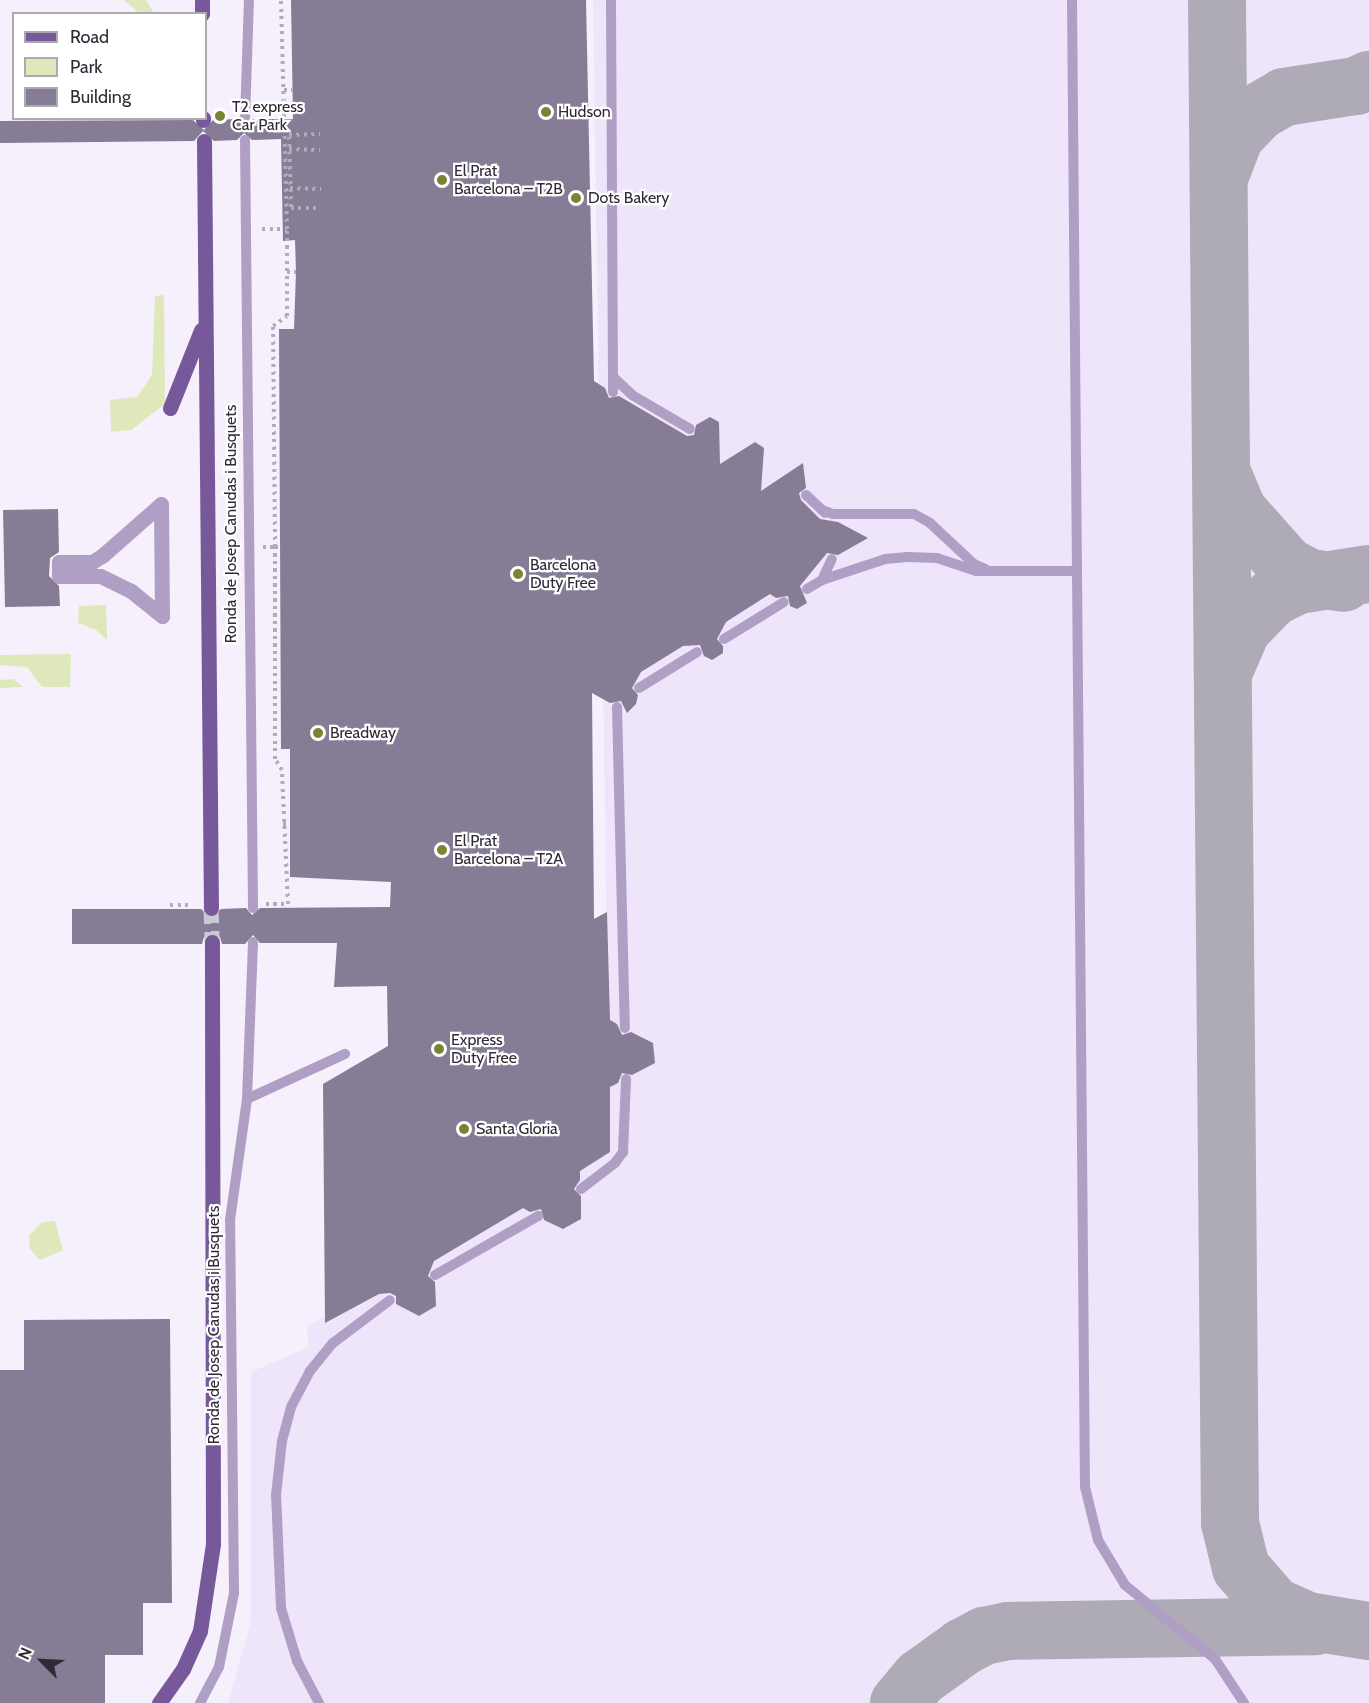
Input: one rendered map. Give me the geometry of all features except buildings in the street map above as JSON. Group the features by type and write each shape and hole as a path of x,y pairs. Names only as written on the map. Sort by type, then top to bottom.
{"main road":[{"name":"Ronda de Josep Canudas i Busquets","path":"204,141 203,324 212,908"},
{"path":"170,408 203,324"},
{"name":"Ronda de Josep Canudas i Busquets","path":"159,1703 183,1669 200,1631 208,1590 213,1544 212,942"}],"street":[{"path":"161,504 162,616 131,591 100,576 59,576 59,562 92,562 104,555 161,504"}],"lane":[{"path":"245,119 249,0"},
{"path":"611,0 613,392"},
{"path":"1072,0 1087,1496 1098,1540 1125,1585 1215,1659 1244,1703"},
{"name":"Ronda de Josep Canudas i Busquets","path":"245,140 253,908"},
{"path":"613,377 632,395 690,429"},
{"path":"806,495 825,513 914,514 930,523 974,564 994,571"},
{"path":"807,589 822,580 876,561 908,557 929,557 965,569 1076,571"},
{"path":"822,580 832,559"},
{"path":"724,639 784,602"},
{"path":"639,688 697,652"},
{"path":"618,712 625,1028"},
{"name":"Ronda de Josep Canudas i Busquets","path":"200,1703 219,1667 234,1593 230,1220 247,1099 253,942"},
{"path":"247,1099 345,1054"},
{"path":"580,1189 615,1163 623,1152 626,1079"},
{"path":"435,1275 538,1216"},
{"path":"319,1703 297,1661 281,1608 276,1495 282,1441 291,1407 310,1371 333,1343 390,1300"}],"path":[{"path":"246,229 287,229 281,0"},
{"path":"284,90 292,90"},
{"path":"320,134 289,132 291,208 320,208"},
{"path":"289,149 320,150"},
{"path":"290,188 321,189"},
{"path":"287,272 296,272"},
{"path":"283,824 290,824"}],"shaded area":[{"path":"593,0 1369,0 1369,1703 228,1703 251,1622 251,1372 309,1347 307,1327 610,1152"}],"green space":[{"path":"124,0 146,0 153,12 138,12"},
{"path":"164,295 165,404 131,430 111,432 110,400 137,397 152,375 155,296"},
{"path":"106,605 107,640 96,630 78,623 79,606"},
{"path":"71,654 70,687 42,687 27,667 0,665 0,655"},
{"path":"13,679 23,687 0,688 0,680"},
{"path":"55,1221 63,1250 40,1260 30,1249 29,1236 42,1222"}],"taxiway":[{"path":"1217,0 1230,1523 1241,1568 1274,1606 1307,1621 1369,1631"},
{"path":"1219,178 1235,136 1258,112 1284,97 1356,86 1369,80"},
{"path":"1222,473 1238,511 1287,566 1310,578 1344,583"},
{"path":"1223,673 1242,629 1272,598 1298,585 1369,574"},
{"path":"899,1703 920,1678 963,1647 984,1636 1007,1631 1316,1626"}],"tunnel":[{"path":"211,908 212,942"}],"place":[{"name":"Hudson","path":"546,112"},
{"name":"T2 express Car Park","path":"220,116"},
{"name":"El Prat Barcelona – T2B","path":"442,180"},
{"name":"Dots Bakery","path":"576,198"},
{"name":"Barcelona Duty Free","path":"518,574"},
{"name":"Breadway","path":"318,733"},
{"name":"El Prat Barcelona – T2A","path":"442,850"},
{"name":"Express Duty Free","path":"439,1049"},
{"name":"Santa Gloria","path":"464,1129"}]}
